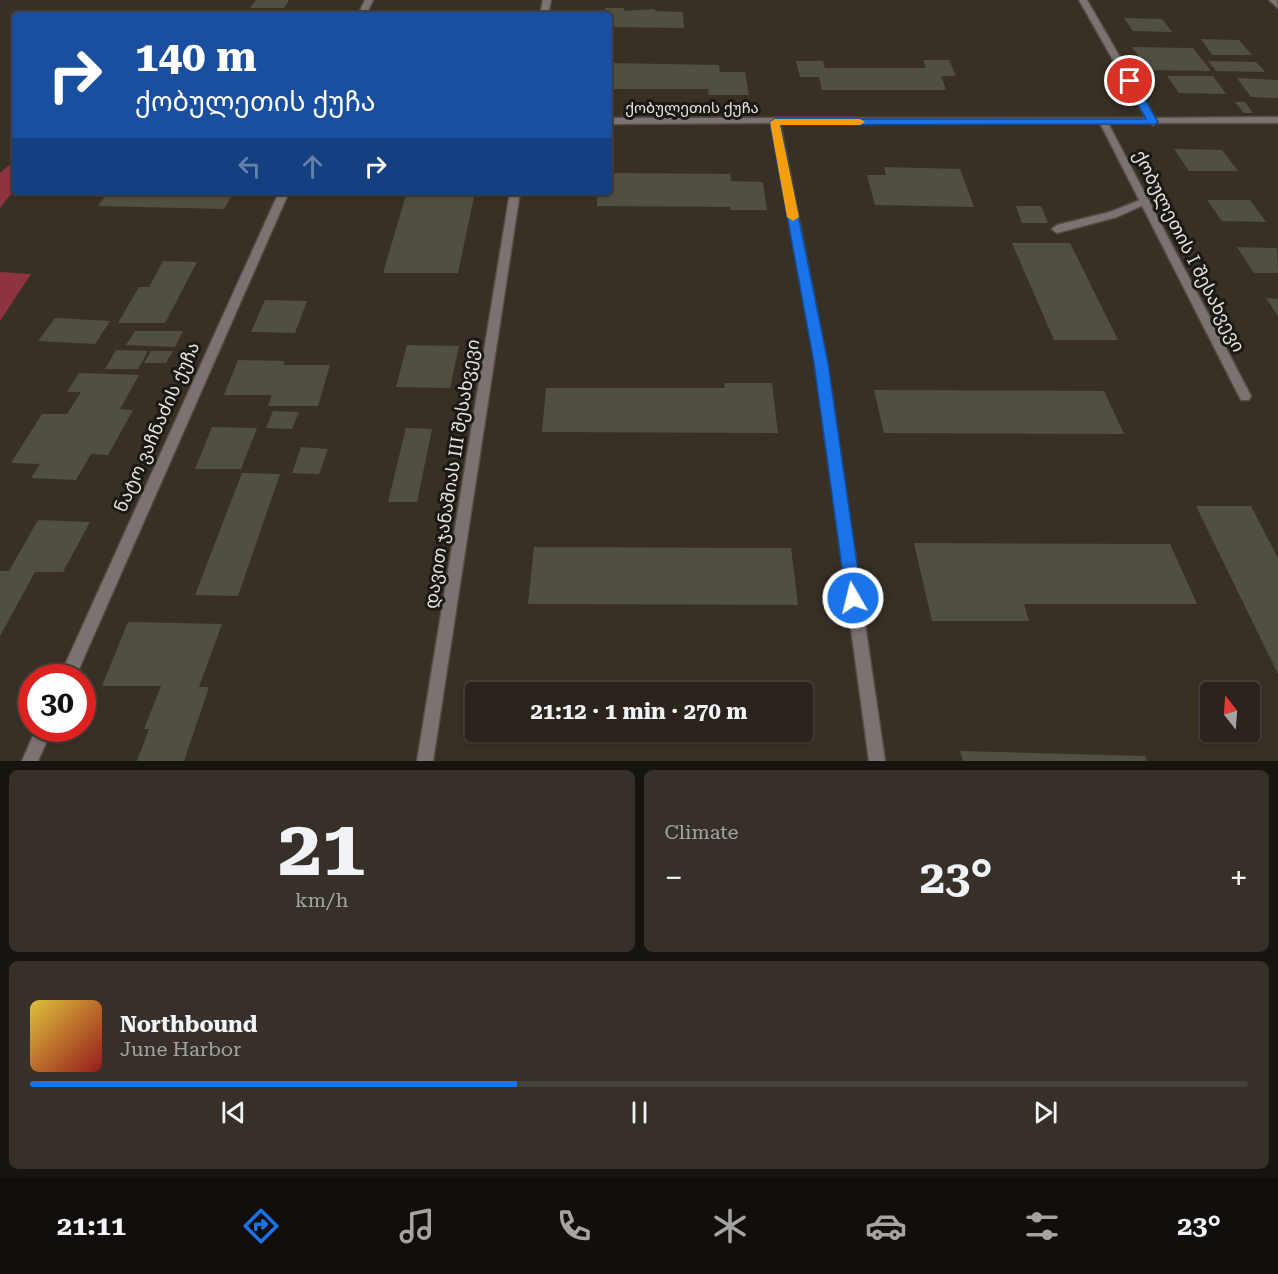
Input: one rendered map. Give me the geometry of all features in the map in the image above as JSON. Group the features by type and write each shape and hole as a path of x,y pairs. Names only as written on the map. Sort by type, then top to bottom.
{"street":[{"name":"ქობულეთის I შესახვევი","path":"1083,0 1153,122"},
{"path":"1273,0 1278,6"},
{"name":"ქობულეთის ქუჩა","path":"612,121 1153,122 1278,120"},
{"name":"ქობულეთის I შესახვევი","path":"1103,121 1245,396"},
{"path":"775,122 821,363 877,761"},
{"name":"ნატო ვაჩნაძის ქუჩა","path":"73,664 283,195"},
{"name":"დავით ჯანაშიას III შესახვევი","path":"425,761 515,195"},
{"path":"1057,229 1113,215 1144,201"},
{"path":"30,761 38,742"}],"shaded area":[{"path":"12,163 12,193 0,208 0,173"},
{"path":"0,272 31,274 0,321"}],"building":[{"path":"256,0 289,0 284,8 250,8"},
{"path":"605,8 624,8 624,11 655,9 655,11 683,12 684,28 612,27 612,12 579,12 605,11"},
{"path":"513,11 513,12 375,12"},
{"path":"1124,18 1162,19 1172,32 1133,31"},
{"path":"1201,39 1239,40 1252,55 1212,55"},
{"path":"1132,47 1193,48 1211,71 1149,70"},
{"path":"923,60 949,60 956,76 941,76 946,90 822,90 819,77 800,77 796,61 823,61 825,68 926,68"},
{"path":"1208,61 1256,62 1265,72 1216,71"},
{"path":"612,63 719,65 720,72 745,72 749,95 709,95 708,89 612,89"},
{"path":"1167,76 1213,76 1226,94 1179,93"},
{"path":"1237,78 1278,80 1278,98 1251,97"},
{"path":"1235,102 1245,102 1253,113 1244,113"},
{"path":"1174,149 1222,150 1238,171 1189,171"},
{"path":"612,167 614,167 614,173 730,174 731,181 763,182 767,210 730,210 730,207 597,206 597,196 565,196 612,195"},
{"path":"884,167 960,169 974,207 875,205 867,175 886,175"},
{"path":"106,195 232,195 224,209 98,206"},
{"path":"406,195 474,195 458,273 383,273"},
{"path":"1207,200 1250,200 1266,222 1222,221"},
{"path":"1016,206 1041,206 1048,223 1022,223"},
{"path":"1012,243 1070,243 1118,340 1054,340"},
{"path":"1237,247 1277,248 1278,273 1254,273"},
{"path":"163,261 197,262 165,323 118,323 139,287 149,287"},
{"path":"1266,298 1278,299 1278,316"},
{"path":"265,300 307,301 295,333 251,332"},
{"path":"55,318 110,321 95,344 38,341"},
{"path":"135,331 183,331 175,347 126,345"},
{"path":"407,345 459,346 450,388 396,387"},
{"path":"116,350 148,351 138,369 105,369"},
{"path":"151,351 173,351 166,363 144,363"},
{"path":"238,360 285,361 283,365 330,365 318,406 268,406 272,395 224,395"},
{"path":"79,373 139,375 120,409 133,410 108,455 91,454 76,480 31,478 40,464 11,463 42,414 67,414 81,392 67,392"},
{"path":"724,383 772,383 778,433 542,432 546,388 725,388"},
{"path":"874,390 1104,391 1124,434 884,433"},
{"path":"273,411 299,412 292,429 266,428"},
{"path":"212,427 257,428 241,469 195,469"},
{"path":"406,428 432,429 417,502 388,502"},
{"path":"301,447 328,449 319,474 292,473"},
{"path":"242,473 280,474 238,596 195,595"},
{"path":"1196,506 1251,506 1278,558 1278,674"},
{"path":"38,520 90,522 63,572 35,572 0,636 0,571 9,571"},
{"path":"914,543 1170,544 1197,604 1024,604 1029,621 932,621"},
{"path":"534,547 791,548 798,605 528,604"},
{"path":"128,622 222,624 199,687 209,687 184,761 137,761 149,729 144,729 161,686 102,686"},
{"path":"960,751 1145,756 1147,761 963,761"}],"slow traffic":[{"path":"793,217 775,122 860,122"}],"route":[{"path":"853,598 821,363 775,122 1153,122 1130,81"}]}
